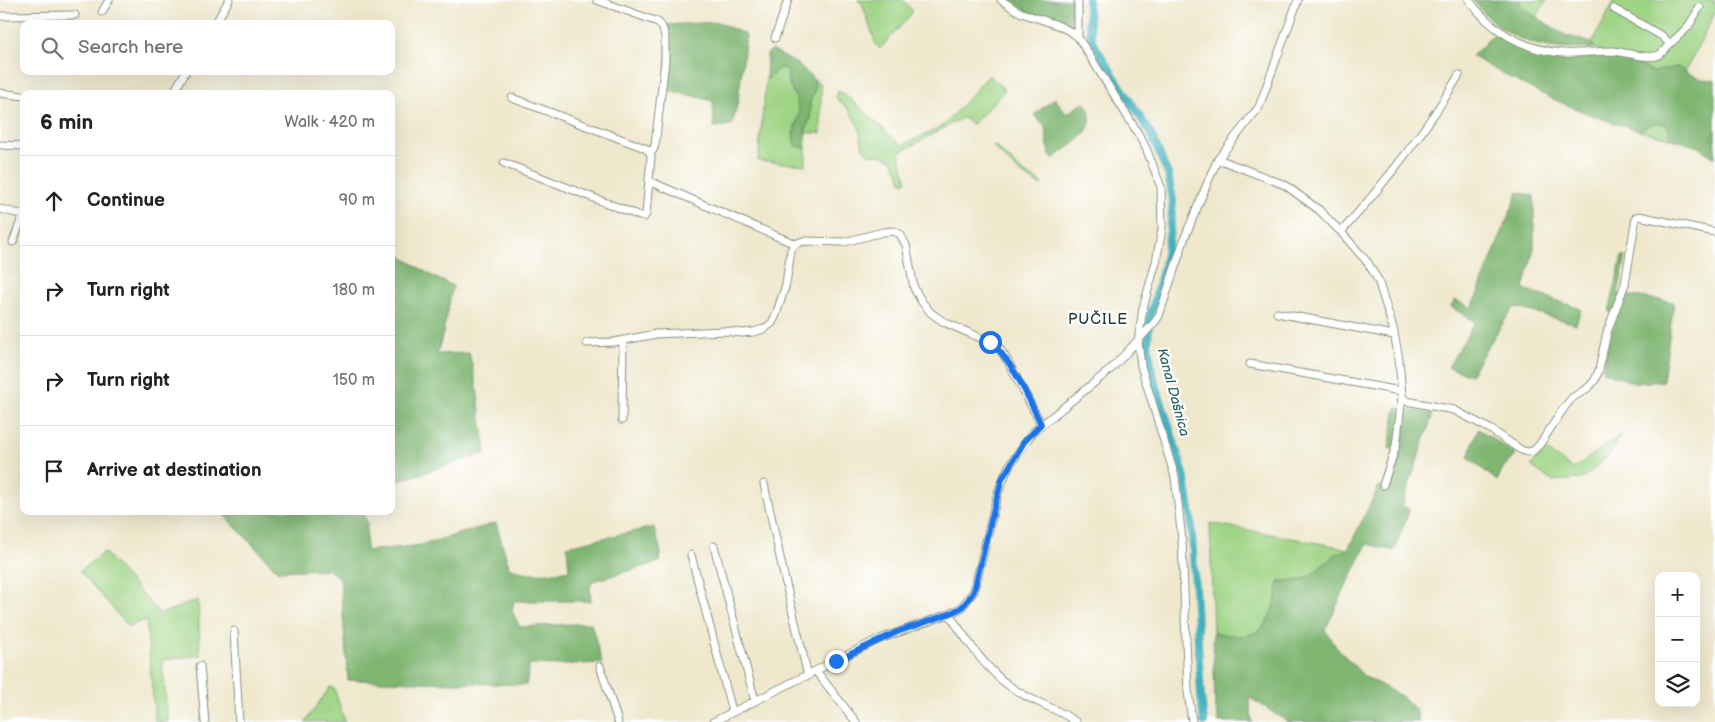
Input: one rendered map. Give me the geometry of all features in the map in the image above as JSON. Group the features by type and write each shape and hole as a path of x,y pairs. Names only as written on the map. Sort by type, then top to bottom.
{"street":[{"path":"102,12 109,0"},
{"path":"217,20 229,0"},
{"path":"504,164 644,217 646,214 650,152 655,144 665,61 665,36 658,22 596,0"},
{"path":"775,38 788,0"},
{"path":"1001,0 1019,12 1058,26 1078,37 1136,130 1157,175 1160,188 1162,229 1156,262 1143,308 1140,340 1141,366 1174,477 1182,540 1188,691 1192,722"},
{"path":"1078,0 1078,37"},
{"path":"713,722 890,634 949,614 961,608 974,591 1002,479 1024,442 1041,424 1111,369 1140,340 1159,316 1183,243 1218,159 1259,107 1298,0"},
{"path":"1469,0 1488,22 1515,41 1544,51 1564,53 1612,51 1652,56 1659,54 1688,27 1700,7"},
{"path":"1614,9 1662,36 1670,44"},
{"path":"0,16 75,15"},
{"path":"175,90 184,75"},
{"path":"1341,232 1369,201 1420,134 1442,104 1459,75"},
{"path":"0,93 20,96"},
{"path":"512,98 645,148 650,152"},
{"path":"0,145 20,146"},
{"path":"1218,159 1285,185 1318,210 1341,232 1368,263 1378,280 1394,335 1402,394 1396,446 1384,486"},
{"path":"649,181 795,244"},
{"path":"0,209 20,214"},
{"path":"1402,394 1406,402 1454,410 1490,429 1521,450 1533,451 1572,398 1589,387 1595,380 1607,332 1625,284 1636,217 1639,216 1715,232"},
{"path":"13,242 20,223"},
{"path":"587,343 623,340 656,334 724,331 742,333 764,329 772,323 776,316 786,284 791,250 795,244 802,241 844,242 883,232 894,232 900,234 906,245 914,288 922,302 931,313 944,322 990,342 1000,349 1041,424"},
{"path":"1277,313 1394,335"},
{"path":"622,420 623,340"},
{"path":"1250,364 1402,394"},
{"path":"764,484 784,580 808,676"},
{"path":"714,546 755,701"},
{"path":"691,555 732,711"},
{"path":"949,614 972,647 1011,688 1036,702 1068,716 1076,722"},
{"path":"234,631 239,722"},
{"path":"200,666 205,722"},
{"path":"600,666 618,722"},
{"path":"816,672 856,722"}],"green space":[{"path":"857,0 903,0 912,10 912,13 880,49 876,45 862,3"},
{"path":"1007,0 1072,0 1070,28 1029,12"},
{"path":"1473,0 1519,0 1521,7 1527,11 1565,35 1592,43 1594,48 1558,48 1542,46 1527,41 1512,35 1498,26"},
{"path":"1519,0 1547,0 1536,17 1521,7"},
{"path":"1615,0 1713,0 1715,1 1715,13 1685,72 1677,67 1652,72 1631,61 1606,57 1594,48 1592,43"},
{"path":"718,22 746,35 738,101 732,125 714,127 713,101 665,89 667,35 665,25"},
{"path":"1495,33 1508,43 1546,56 1606,57 1631,61 1652,72 1677,67 1699,79 1715,80 1715,158 1698,147 1670,138 1669,130 1665,124 1652,124 1640,131 1611,122 1540,93 1472,56"},
{"path":"772,50 797,64 814,79 815,89 810,102 810,119 805,130 806,148 795,146 794,132 799,112 797,101 789,82 788,71 784,68 779,68 766,79 767,54"},
{"path":"778,68 784,68 788,71 787,80 797,101 799,113 793,134 795,146 806,148 806,165 758,161 766,79"},
{"path":"989,75 1005,90 973,124 962,118 899,153 907,181 903,183 893,161 884,156 868,154 863,149 859,127 848,109 836,98 838,91 846,95 901,145 945,124"},
{"path":"814,79 821,84 821,133 805,133 810,119 810,102 815,89"},
{"path":"1055,98 1066,114 1085,102 1090,112 1090,120 1088,128 1083,135 1054,158 1049,155 1045,127 1034,115"},
{"path":"1650,123 1665,124 1669,130 1670,138 1640,131"},
{"path":"994,145 1022,171 1042,183 1041,186 1020,173 993,147"},
{"path":"1518,192 1534,196 1534,248 1524,289 1581,309 1576,324 1515,307 1470,375 1448,367 1475,322 1451,307 1455,300 1472,308"},
{"path":"395,253 434,277 453,286 437,354 469,353 476,382 486,453 395,482"},
{"path":"1622,256 1626,257 1618,294 1674,302 1663,381 1634,383 1603,371 1607,346 1618,314 1609,312"},
{"path":"1396,408 1433,414 1402,506 1410,509 1394,551 1367,544 1325,630 1336,647 1364,676 1403,697 1416,710 1419,722 1288,722 1249,697 1253,722 1219,722 1215,705 1213,633 1239,636 1256,633 1262,628 1271,614 1279,581 1297,581 1310,576 1335,555 1348,549 1379,486 1385,487 1398,450 1389,448"},
{"path":"1478,429 1516,455 1503,468 1497,481 1468,457"},
{"path":"1621,434 1609,456 1582,479 1552,481 1531,466 1544,449 1573,469"},
{"path":"224,515 364,515 367,522 366,551 421,545 496,523 509,567 531,573 569,570 567,546 654,527 661,553 660,562 593,581 590,587 591,601 514,601 512,611 520,627 591,623 602,663 530,664 526,685 348,680 340,578 327,569 278,571"},
{"path":"1210,523 1348,549 1335,555 1310,576 1297,581 1279,581 1271,614 1262,628 1256,633 1239,636 1213,633"},
{"path":"104,552 160,614 198,600 200,655 162,660 168,722 155,722 146,620 128,626 80,571"},
{"path":"330,687 334,688 345,722 305,722"}],"waterway":[{"name":"Kanal Dašnica","path":"1088,0 1089,24 1093,43 1151,134 1168,174 1173,201 1164,266 1149,320 1148,344 1152,372 1184,474 1191,516 1204,722"}],"district":[{"name":"PUČILE","path":"1098,319"}],"route":[{"path":"836,661 877,640 961,608 974,591 1002,479 1024,442 1041,424 1007,360 1000,349 990,342"}]}
